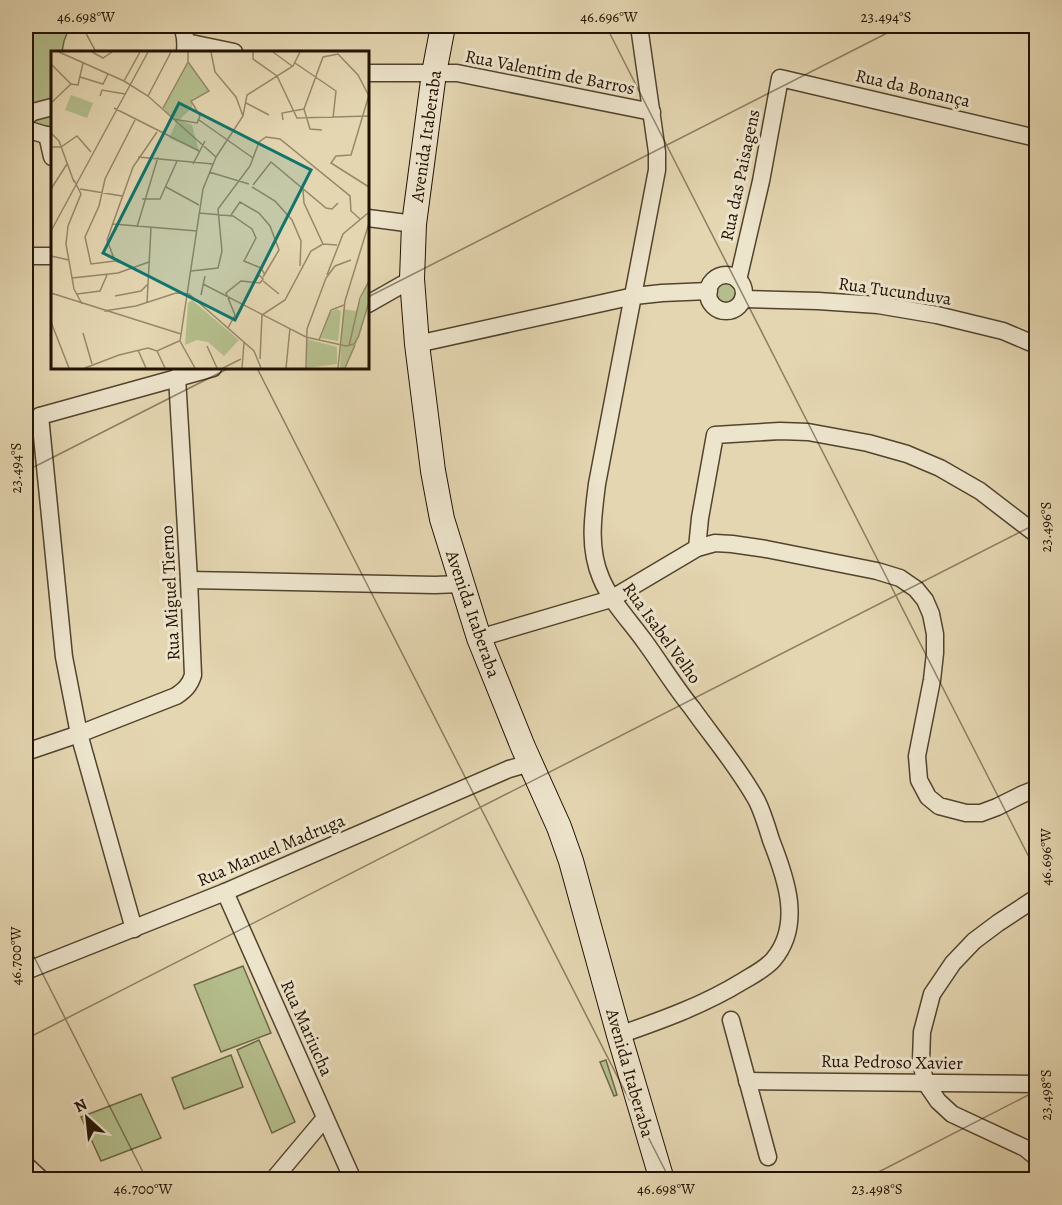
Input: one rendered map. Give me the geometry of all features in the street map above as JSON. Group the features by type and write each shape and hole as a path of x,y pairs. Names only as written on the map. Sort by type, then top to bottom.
{"main road":[{"name":"Avenida Itaberaba","path":"443,26 434,73 414,224 412,279 417,344 438,500 461,584 479,638 572,861 619,1035 662,1179"}],"street":[{"path":"181,26 186,47 224,51"},
{"name":"Rua Isabel Velho","path":"619,1035 667,1019 728,990 771,962 782,948 789,928 789,902 783,872 758,804 740,772 611,598 600,577 594,550 592,522 597,484 657,170 652,112 639,26"},
{"name":"Rua Valentim de Barros","path":"369,73 457,73 652,112"},
{"name":"Rua da Bonança","path":"780,78 1036,138"},
{"name":"Rua das Paisagens","path":"738,280 761,181 780,78"},
{"path":"26,117 33,112 51,107"},
{"path":"26,129 50,136"},
{"path":"369,218 414,224"},
{"path":"26,256 51,256"},
{"path":"724,276 738,280 743,288 743,299 736,308 720,310 711,303 708,291 714,281 724,276"},
{"path":"369,303 412,279"},
{"path":"417,344 634,296 708,291"},
{"name":"Rua Tucunduva","path":"743,299 878,305 937,315 992,328 1036,345"},
{"path":"134,929 79,734 64,657 33,420 209,369"},
{"name":"Rua Miguel Tierno","path":"26,752 176,696 183,692 190,683 193,675 189,580 177,377"},
{"path":"697,548 715,435 780,431 808,432 868,443 907,454 940,468 980,491 1036,534"},
{"path":"479,638 611,598 697,548 715,543 766,549 877,571 900,578 916,589 925,600 931,614 935,634 935,653 917,756 919,780 928,797 939,806 966,813 981,813 1036,789"},
{"path":"189,580 461,584"},
{"name":"Rua Manuel Madruga","path":"26,971 225,892 530,763"},
{"name":"Rua Mariucha","path":"225,892 353,1179"},
{"path":"1036,898 974,940 953,963 932,994 922,1032 921,1060 926,1082 938,1101 952,1114 1025,1148 1036,1157"},
{"path":"731,1020 768,1157"},
{"name":"Rua Pedroso Xavier","path":"747,1081 1036,1084"},
{"path":"273,1179 325,1118"},
{"path":"26,1165 42,1179"}],"green space":[{"path":"26,26 70,26 62,51 51,51 51,153 47,136 26,129"},
{"path":"724,279 732,283 736,291 732,299 724,303 716,299 712,291 716,283"},
{"path":"243,966 271,1033 221,1052 194,985"},
{"path":"259,1040 295,1122 272,1133 237,1050"},
{"path":"231,1055 243,1087 184,1109 172,1078"},
{"path":"606,1060 617,1095 614,1096 600,1062"},
{"path":"141,1094 161,1138 101,1161 81,1117"}]}
